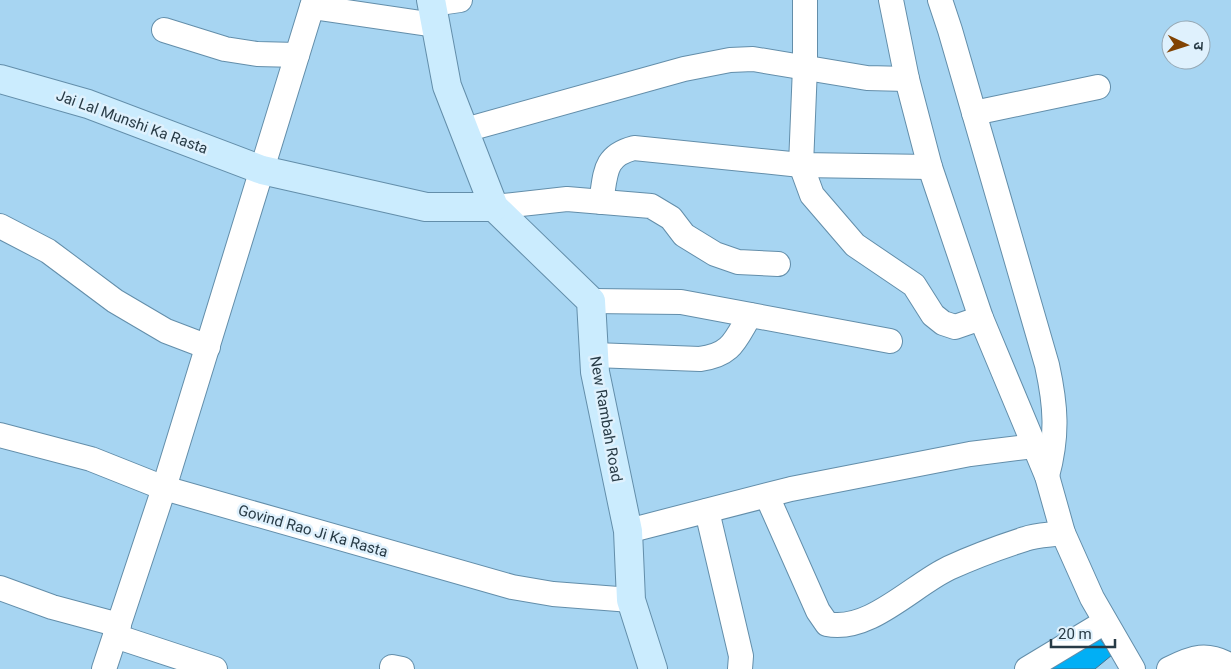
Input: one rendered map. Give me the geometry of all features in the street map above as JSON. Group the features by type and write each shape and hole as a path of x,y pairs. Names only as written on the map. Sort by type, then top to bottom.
{"street":[{"path":"104,669 164,488 313,3 433,10 460,0"},
{"path":"805,0 805,67 801,165 812,195 854,245 914,285 933,315 943,323 955,327 980,318"},
{"path":"891,0 907,79 930,167 980,318 1047,476 1063,533 1105,622 1132,669"},
{"path":"940,0 1047,364 1054,400 1056,435 1047,476"},
{"path":"433,10 447,86 494,207 592,301 681,302 890,341"},
{"path":"164,30 225,49 257,54 297,55"},
{"path":"465,130 684,68 721,62 752,59 867,78 907,79"},
{"name":"Jai Lal Munshi Ka Rasta","path":"0,79 88,104 262,170 426,207 494,207"},
{"path":"974,113 1098,87"},
{"path":"601,202 607,168 619,152 634,148 801,165 930,167"},
{"path":"494,207 567,199 651,206 671,218 684,234 715,254 738,262 778,264"},
{"path":"1,230 48,251 115,301 166,331 208,347"},
{"name":"New Rambah Road","path":"592,301 595,372 628,531 631,600 653,669"},
{"path":"594,354 700,359 716,357 731,348 750,315"},
{"name":"Govind Rao Ji Ka Rasta","path":"0,435 91,459 164,488 512,587 554,594 631,600"},
{"path":"628,531 767,496 970,454 1034,446"},
{"path":"767,496 818,611 827,624 837,626 848,625 871,616 948,569 1026,538 1063,533"},
{"path":"707,511 740,656 740,669"},
{"path":"0,588 117,630 215,669"},
{"path":"1027,669 1105,622"},
{"path":"1169,669 1183,662 1202,658 1217,658 1231,666"}],"building":[{"path":"1097,635 1112,655 1095,669 1044,669"}]}
